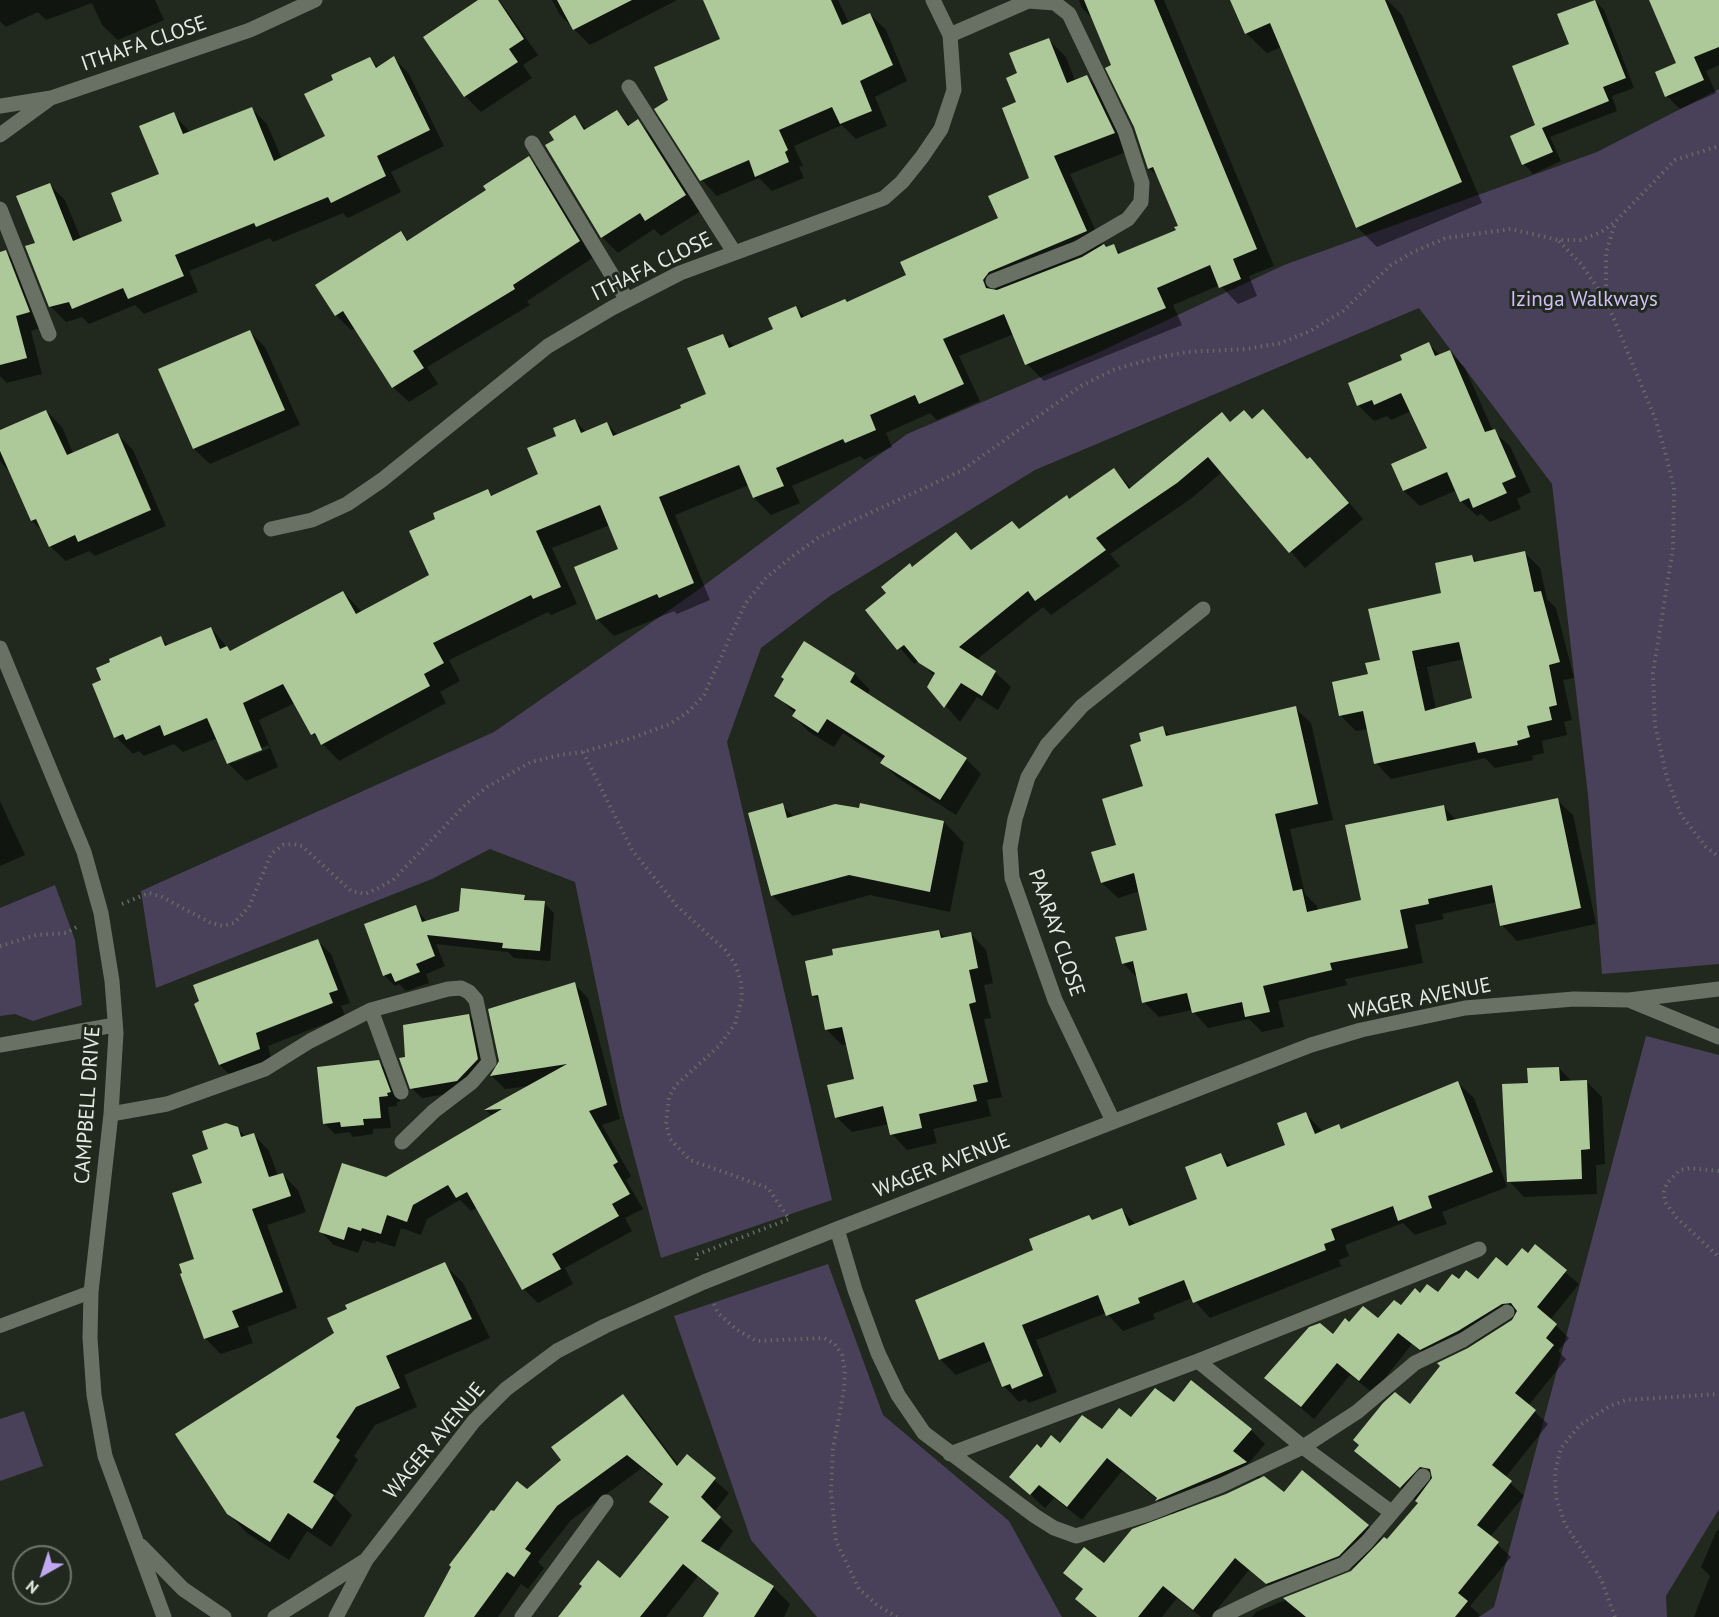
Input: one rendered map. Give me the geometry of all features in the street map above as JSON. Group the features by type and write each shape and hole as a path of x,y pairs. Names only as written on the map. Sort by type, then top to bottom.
{"street":[{"name":"ITHAFA CLOSE","path":"0,106 51,98 250,30 315,0"},
{"name":"ITHAFA CLOSE","path":"271,529 312,520 365,492 548,346 627,300 680,273 884,198 902,182 941,129 954,90 950,35 933,0"},
{"path":"950,35 1028,0 1055,3 1069,14 1125,130 1142,183 1141,202 1128,219 1078,248 993,281"},
{"path":"629,87 734,252"},
{"name":"ITHAFA CLOSE","path":"0,135 51,98"},
{"path":"532,142 627,300"},
{"path":"0,209 49,334"},
{"name":"PAARAY CLOSE","path":"1113,1121 1056,1000 1012,878 1010,849 1015,819 1028,777 1047,746 1082,706 1203,609"},
{"name":"CAMPBELL DRIVE","path":"0,648 84,852 101,913 112,981 115,1025 111,1114 91,1292 90,1338 94,1395 105,1456 164,1617"},
{"path":"111,1114 167,1104 265,1070 310,1041 371,1010 461,988 469,992 476,1000 489,1053 489,1062 485,1070 434,1111 402,1142"},
{"name":"WAGER AVENUE","path":"366,1560 474,1421 506,1389 557,1351 704,1282 1311,1045 1412,1017 1520,1002 1629,1000 1719,989"},
{"name":"WAGER AVENUE","path":"1629,1000 1719,1037"},
{"path":"371,1010 401,1092"},
{"path":"0,1045 115,1025"},
{"path":"837,1229 855,1290 898,1395 924,1433 1035,1516 1054,1528 1076,1536 1148,1514 1211,1489 1304,1447 1357,1412 1415,1363 1463,1340 1507,1311"},
{"path":"950,1454 1198,1361 1479,1249"},
{"path":"1198,1361 1304,1447 1391,1512"},
{"path":"1220,1617 1270,1593 1344,1564 1367,1542 1423,1476"},
{"path":"522,1617 606,1502"},
{"path":"137,1542 183,1589 224,1617"},
{"path":"275,1617 366,1560"},
{"path":"336,1617 366,1560"}],"lane":[{"path":"0,1326 91,1292"}],"path":[{"path":"0,946 36,935 66,933 101,913 148,893 162,897 211,923 223,926 234,923 249,907 271,854 283,845 293,843 302,846 351,891 364,894 393,880 466,804 487,787 531,762 583,752 670,724 689,711 704,695 745,604 766,578 790,558 818,538 961,471 1081,386 1113,370 1150,359 1187,352 1247,349 1281,343 1310,331 1342,311 1392,265 1413,252 1446,238 1511,229 1558,240 1581,240 1601,232 1616,222 1675,160 1719,146"},
{"path":"1606,300 1604,272 1606,253 1616,222"},
{"path":"1558,240 1581,264 1606,300 1655,418 1674,488 1673,548 1653,673 1655,725 1667,778 1681,814 1699,840 1719,857"},
{"path":"583,752 632,850 676,906 725,950 735,964 741,981 742,998 735,1024 719,1046 676,1085 669,1097 666,1124 670,1138 690,1160 768,1188 789,1219 696,1255 704,1282 718,1313 737,1330 756,1341 824,1338 835,1344 842,1355 845,1371 844,1389 833,1449 831,1491 836,1541 859,1589 877,1605 897,1617"},
{"path":"1719,1171 1690,1168 1680,1170 1667,1183 1664,1192 1665,1202 1677,1218 1719,1257"},
{"path":"1615,1617 1601,1579 1565,1524 1556,1497 1555,1472 1561,1448 1580,1425 1594,1414 1618,1403 1719,1394"}],"green space":[{"name":"Izinga Walkways","path":"1719,89 1719,964 1602,974 1588,795 1552,484 1419,308 1035,470 830,596 761,648 727,742 832,1200 661,1258 622,1110 575,882 490,849 432,879 156,988 141,891 494,732 698,590 907,434 1095,354 1284,265 1597,152"},
{"path":"55,885 75,940 82,1005 33,1021 15,1014 0,1016 0,908"},
{"path":"1646,1036 1719,1055 1719,1509 1666,1596 1667,1617 1479,1617 1494,1607"},
{"path":"828,1264 883,1415 1009,1521 1062,1617 817,1617 751,1540 674,1316"},
{"path":"24,1411 43,1466 0,1481 0,1419"}],"building":[{"path":"478,0 498,0 524,39 509,49 518,62 464,97 423,37"},
{"path":"557,0 632,0 573,30"},
{"path":"703,0 831,0 842,25 870,13 893,65 860,81 872,111 840,124 832,107 779,130 788,150 785,152 789,162 755,177 749,160 700,181 654,109 668,100 654,67 720,39"},
{"path":"1084,0 1154,0 1257,249 1233,259 1241,279 1219,288 1210,265 1157,288 1166,308 1025,365 1004,314 943,339 964,384 919,404 915,395 870,415 876,430 845,443 843,439 776,468 784,486 753,498 739,465 659,497 694,583 659,598 657,594 596,620 574,567 618,549 600,505 536,531 561,587 533,599 531,595 433,643 444,663 424,674 430,686 321,745 315,733 311,735 283,684 243,703 262,750 227,764 207,718 164,736 160,725 126,740 123,734 114,738 92,684 101,680 96,668 110,662 109,659 161,636 165,646 211,627 220,649 227,646 230,651 343,591 356,614 429,575 409,531 435,519 433,513 488,489 491,496 538,474 527,448 556,436 553,428 575,419 581,433 607,422 613,436 681,408 680,405 706,394 687,348 723,334 729,348 773,329 768,318 796,306 801,318 845,299 847,302 906,275 900,262 998,218 988,196 1029,178 1002,108 1016,102 1006,78 1017,73 1009,53 1049,38 1067,83 1087,75 1115,133 1054,156 1087,231 989,272 983,280 986,288 997,290 1082,257 1104,244 1106,247 1114,244 1118,254 1176,230 1174,227 1178,226 1153,167 1148,169 1134,127 1105,68 1111,65"},
{"path":"1230,0 1385,0 1462,182 1356,228 1270,23 1245,34"},
{"path":"1595,0 1626,78 1603,87 1609,101 1542,128 1553,152 1522,165 1510,136 1535,125 1512,66 1569,44 1557,14"},
{"path":"1649,0 1719,0 1719,47 1694,57 1704,80 1665,97 1655,72 1676,63"},
{"path":"394,56 430,130 377,156 386,176 331,203 328,197 256,227 254,223 175,255 184,276 128,299 123,288 72,309 69,302 49,307 25,246 35,243 16,196 50,183 73,241 122,221 111,193 159,174 139,126 174,112 183,134 252,107 274,161 325,136 304,94 333,80 331,75 370,57 376,68"},
{"path":"617,110 628,126 638,119 686,195 645,221 640,213 601,238 545,145 554,140 549,132 575,115 584,130"},
{"path":"529,156 580,241 513,285 515,289 413,351 424,368 392,388 343,311 335,316 315,285 401,231 407,241 486,190 483,186"},
{"path":"6,250 30,312 16,316 27,358 0,365 0,252"},
{"path":"250,330 285,410 193,449 158,369"},
{"path":"1429,342 1435,356 1450,350 1485,432 1495,429 1516,477 1502,483 1507,493 1473,508 1469,498 1460,502 1447,472 1403,491 1391,464 1427,448 1401,393 1374,405 1372,400 1357,406 1348,383 1402,360 1400,355"},
{"path":"1263,409 1307,459 1310,457 1349,503 1289,553 1208,457 1177,483 1096,538 1106,550 1035,601 1028,591 959,647 996,671 982,696 961,683 944,708 927,687 935,673 919,663 904,645 897,650 865,610 886,593 881,587 910,563 912,567 956,532 971,550 1012,521 1019,529 1067,495 1069,499 1114,468 1129,489 1222,412 1230,422 1244,410 1252,419"},
{"path":"46,410 67,455 118,433 151,510 78,542 75,535 49,547 36,519 31,521 0,451 0,430"},
{"path":"1525,551 1534,592 1541,591 1560,662 1549,665 1557,705 1549,707 1552,720 1527,726 1530,737 1517,741 1518,745 1478,753 1475,742 1374,764 1363,711 1339,716 1332,682 1368,674 1365,663 1380,660 1368,609 1441,593 1435,563 1472,555 1474,562","holes":["1459,642 1472,698 1425,711 1412,651"]},
{"path":"804,641 855,673 850,682 967,758 940,800 880,763 885,756 827,719 818,733 792,716 796,710 774,696 784,679 781,677"},
{"path":"1296,706 1318,804 1275,814 1293,891 1302,889 1307,912 1361,900 1345,825 1444,805 1447,821 1558,798 1581,908 1500,926 1492,885 1428,899 1429,904 1400,910 1408,948 1330,963 1332,970 1263,986 1270,1012 1245,1017 1242,1002 1192,1013 1187,993 1142,1003 1133,961 1122,964 1115,937 1147,930 1134,873 1101,883 1091,852 1116,845 1102,799 1143,786 1130,745 1141,741 1139,733 1163,726 1166,736"},
{"path":"783,803 787,818 835,804 859,808 860,803 944,821 930,892 849,875 771,896 748,813"},
{"path":"461,888 525,895 524,900 545,901 540,951 502,948 503,943 427,935 435,956 416,964 420,972 395,982 391,973 383,976 364,924 416,905 422,922 459,911"},
{"path":"939,930 941,938 971,932 978,968 969,970 976,1002 969,1004 988,1082 973,1085 977,1101 919,1114 922,1128 890,1135 883,1106 835,1118 827,1085 854,1079 842,1027 825,1030 818,995 812,996 805,961 833,955 832,949"},
{"path":"318,939 338,990 329,993 333,1003 256,1033 260,1049 219,1065 194,1004 199,1001 193,985"},
{"path":"575,982 607,1105 589,1111 618,1162 613,1165 630,1194 612,1204 619,1216 552,1254 561,1269 522,1290 467,1192 456,1198 448,1185 413,1205 407,1222 387,1215 381,1234 362,1228 361,1231 348,1227 344,1240 319,1232 342,1163 386,1177 502,1109 484,1110 567,1064 490,1076 499,1061 488,1009"},
{"path":"469,1014 478,1059 457,1081 410,1089 399,1058 405,1057 403,1025"},
{"path":"379,1060 391,1092 387,1093 388,1096 379,1097 381,1118 363,1119 364,1125 341,1127 340,1122 323,1124 317,1067"},
{"path":"1559,1067 1560,1081 1587,1080 1590,1149 1581,1150 1582,1179 1507,1182 1502,1084 1528,1083 1527,1068"},
{"path":"1458,1081 1493,1172 1428,1196 1432,1208 1398,1221 1393,1206 1331,1229 1335,1240 1324,1244 1326,1250 1193,1303 1184,1280 1138,1298 1140,1303 1106,1316 1098,1295 1022,1325 1043,1376 1012,1389 1010,1384 1002,1387 984,1342 939,1360 915,1300 1033,1250 1029,1239 1089,1215 1092,1220 1122,1208 1129,1226 1197,1199 1185,1167 1221,1153 1227,1167 1285,1145 1277,1123 1306,1112 1315,1134 1339,1124 1341,1129"},
{"path":"226,1123 238,1127 241,1137 254,1133 269,1177 283,1173 291,1196 252,1209 283,1292 232,1311 239,1327 204,1339 180,1274 182,1273 179,1264 194,1259 172,1193 202,1183 192,1155 208,1149 202,1131"},
{"path":"1535,1244 1567,1270 1537,1307 1557,1324 1546,1338 1554,1345 1515,1393 1536,1410 1492,1465 1512,1481 1477,1525 1499,1542 1458,1593 1468,1601 1455,1617 1306,1617 1283,1598 1351,1571 1384,1537 1387,1539 1418,1503 1415,1501 1432,1478 1430,1469 1420,1467 1400,1488 1354,1451 1359,1445 1353,1440 1395,1392 1410,1404 1440,1366 1437,1363 1468,1348 1512,1320 1517,1311 1511,1303 1502,1304 1458,1331 1420,1350 1398,1333 1359,1381 1337,1363 1301,1407 1264,1378 1309,1327 1320,1323 1333,1334 1345,1318 1349,1322 1363,1306 1378,1318 1394,1300 1401,1305 1415,1288 1420,1293 1427,1284 1438,1292 1452,1274 1459,1279 1466,1270 1478,1279 1496,1257 1507,1266 1522,1248 1528,1253"},
{"path":"445,1262 472,1319 386,1356 400,1388 356,1407 336,1437 340,1440 313,1482 334,1495 312,1529 288,1513 270,1542 227,1514 175,1434 334,1333 327,1318 347,1309 345,1305"},
{"path":"1191,1380 1252,1429 1233,1451 1247,1462 1155,1501 1157,1498 1107,1458 1067,1507 1039,1485 1030,1495 1009,1477 1037,1444 1041,1448 1051,1435 1060,1443 1082,1415 1102,1429 1119,1408 1131,1417 1155,1388 1174,1402"},
{"path":"623,1394 677,1466 687,1454 716,1478 701,1497 721,1517 701,1541 774,1586 754,1617 703,1617 719,1593 683,1564 640,1617 558,1617 582,1586 579,1584 598,1560 620,1578 669,1517 649,1502 663,1484 627,1455 557,1506 525,1549 531,1553 514,1577 507,1572 474,1617 424,1617 451,1567 449,1565 491,1510 494,1511 517,1481 527,1489 561,1460 551,1447"},
{"path":"1302,1470 1369,1525 1339,1556 1266,1584 1235,1558 1193,1610 1163,1586 1138,1617 1097,1617 1075,1599 1083,1589 1063,1573 1084,1547 1104,1563 1132,1529 1226,1494 1264,1476 1284,1492"}]}
